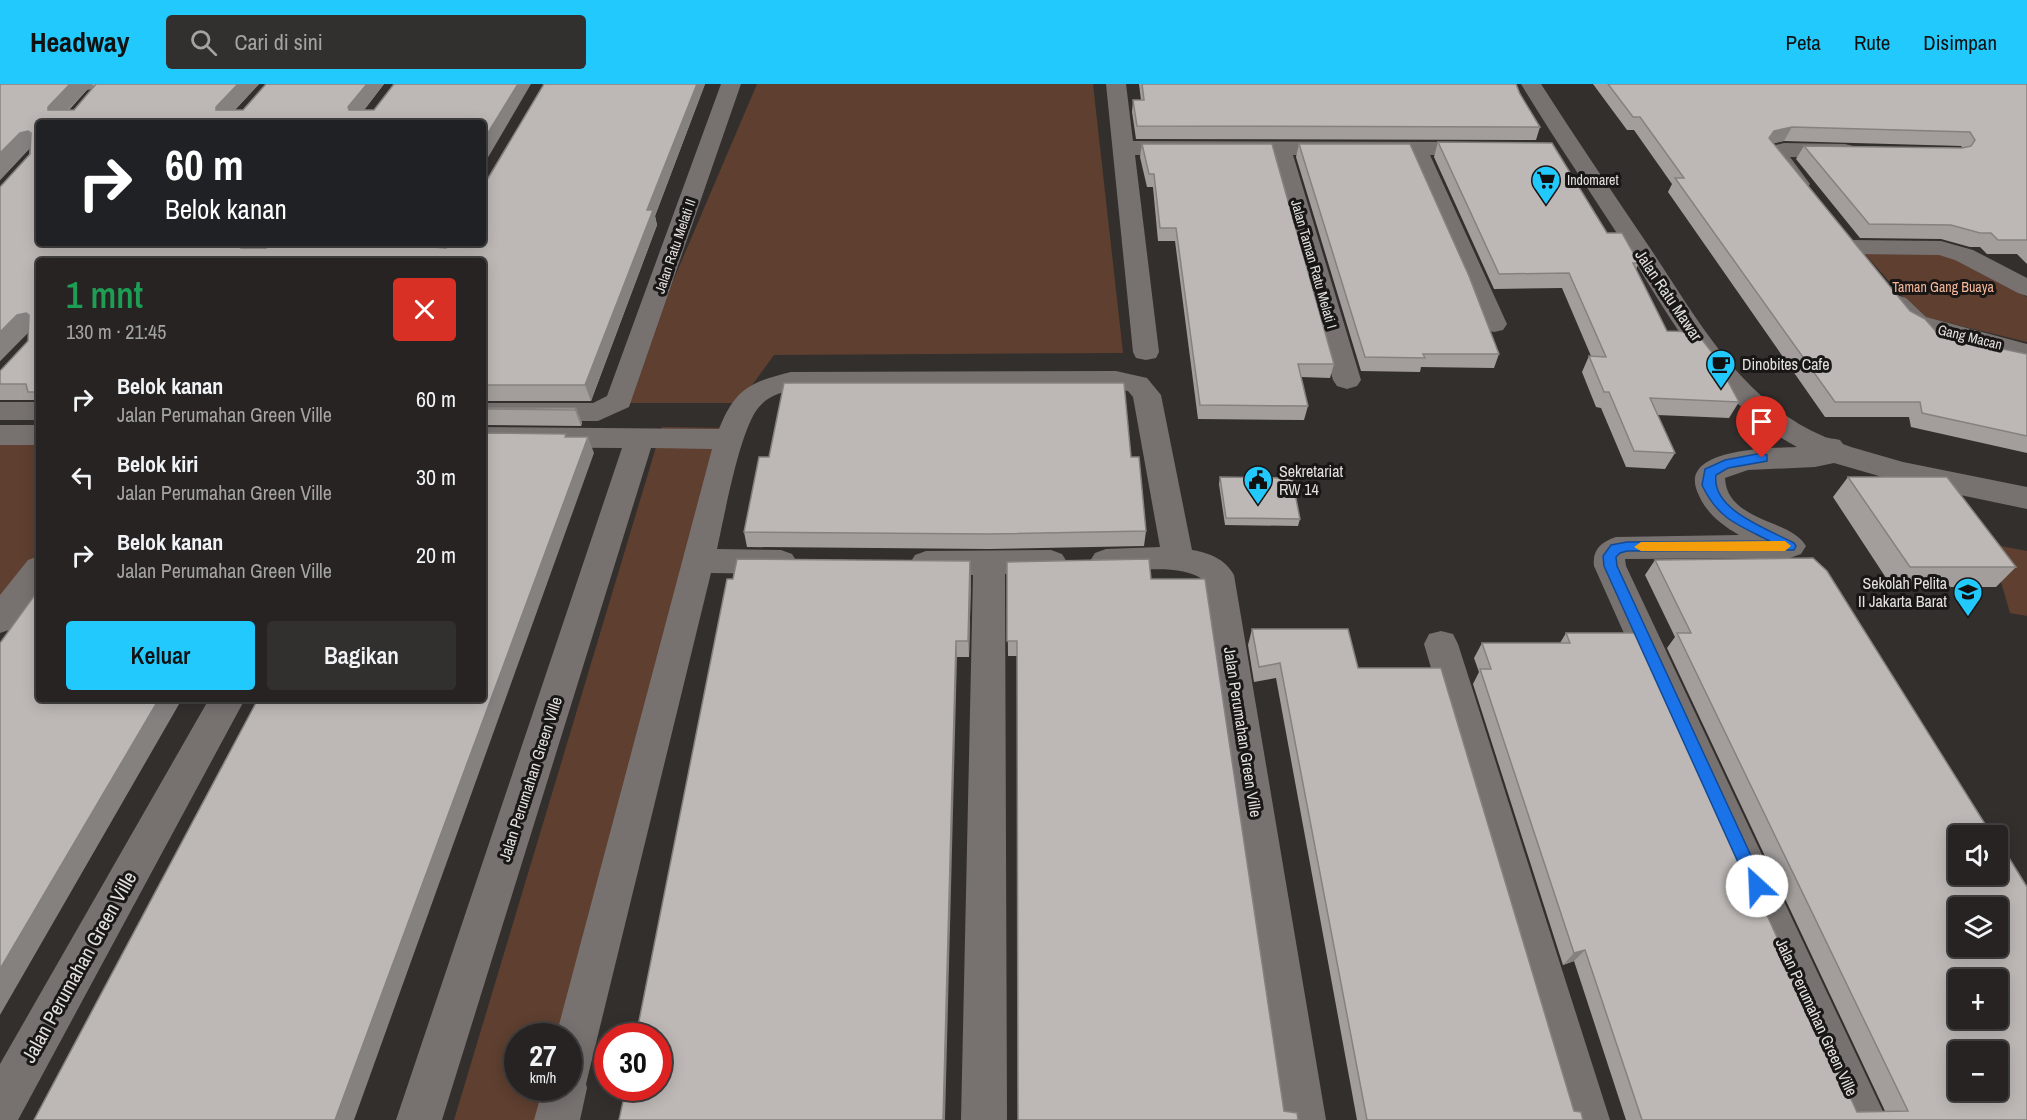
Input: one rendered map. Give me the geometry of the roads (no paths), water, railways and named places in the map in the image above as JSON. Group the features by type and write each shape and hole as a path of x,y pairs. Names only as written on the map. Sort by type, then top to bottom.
{"street":[{"name":"Jalan Ratu Melati II","path":"486,412 598,412 614,406 622,396 731,84"},
{"path":"1116,84 1146,352"},
{"name":"Jalan Ratu Mawar","path":"1531,84 1560,149 1734,386 1759,410 1786,430 1832,441 1892,450 2027,478"},
{"name":"Jalan Ratu Mawar","path":"1569,105 1742,366 1762,389 1832,441 1882,466 2027,498"},
{"path":"1123,148 1500,149"},
{"name":"Jalan Taman Ratu Melati I","path":"1280,149 1347,380"},
{"path":"1416,149 1494,324"},
{"path":"1814,201 1775,152 1784,150 1863,152"},
{"name":"Gang Macan","path":"2027,288 1964,255 1947,249 1844,238 1910,318 1917,323 2027,352"},
{"path":"581,1023 729,439 742,405 753,393 790,381 1116,380 1137,384 1147,395 1178,560"},
{"path":"0,411 36,411"},
{"path":"0,435 36,435"},
{"path":"486,436 729,439"},
{"name":"Jalan Perumahan Green Ville","path":"419,1120 640,438"},
{"name":"Jalan Perumahan Green Ville","path":"1832,441 1825,455 1749,458 1725,464 1710,472 1708,485 1716,502 1733,516 1801,553 1627,547 1616,549 1609,556 1610,566 1864,1120"},
{"name":"Jalan Perumahan Green Ville","path":"896,562 1178,560 1196,562 1211,568 1218,574 1303,1120"},
{"path":"699,561 815,562"},
{"path":"984,1120 988,563"},
{"path":"0,620 36,572"},
{"path":"1441,644 1587,1120"},
{"name":"Jalan Perumahan Green Ville","path":"0,1108 225,702"},
{"path":"557,1120 562,1101"}],"place":[{"name":"Indomaret","path":"1546,206"},
{"name":"Dinobites Cafe","path":"1721,390"},
{"name":"Sekretariat RW 14","path":"1258,506"},
{"name":"Sekolah Pelita II Jakarta Barat","path":"1968,618"}],"park label":[{"name":"Taman Gang Buaya","path":"1943,287"}]}
